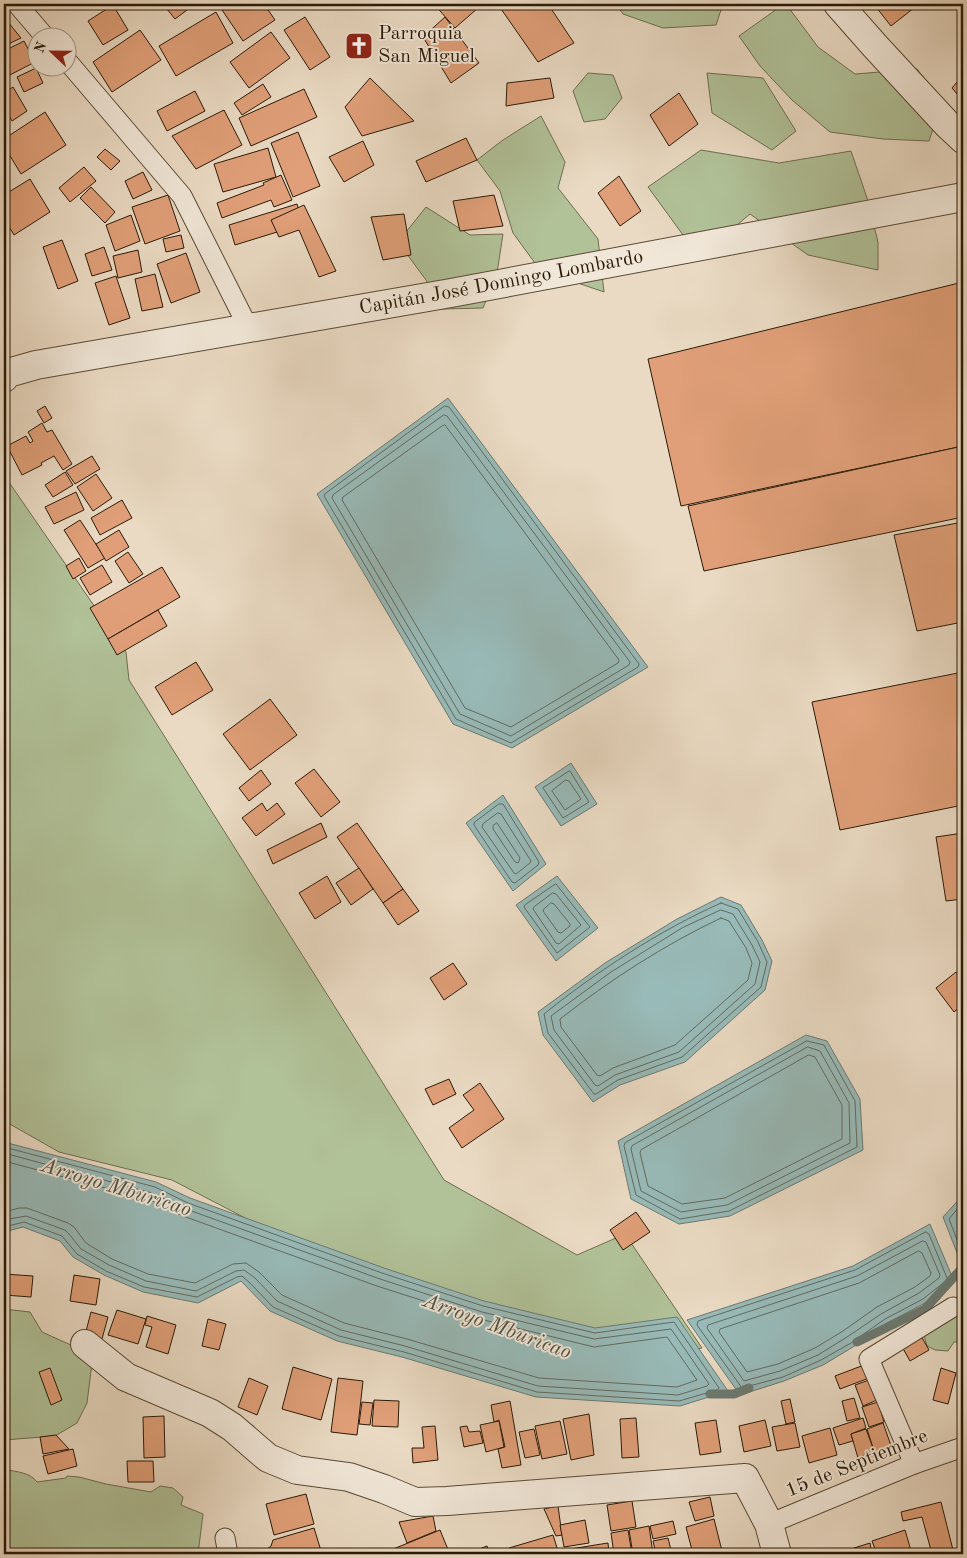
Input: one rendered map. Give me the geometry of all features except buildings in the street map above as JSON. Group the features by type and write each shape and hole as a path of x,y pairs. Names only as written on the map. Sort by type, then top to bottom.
{"street":[{"path":"838,4 940,117 963,139"},
{"name":"Capitán José Domingo Lombardo","path":"5,374 36,365 451,293 963,197"},
{"path":"84,1344 126,1377 210,1413 232,1427 268,1458 297,1470 349,1477 416,1502 745,1478 768,1524 777,1554"}],"lane":[{"path":"17,4 37,28"},
{"path":"78,74 182,196 248,327"},
{"path":"914,1464 869,1358 953,1307"},
{"name":"15 de Septiembre","path":"768,1524 914,1464 963,1448"}],"green space":[{"path":"616,4 723,4 716,25 663,28 623,14"},
{"path":"786,4 818,47 855,74 917,69 942,102 929,141 883,139 830,132 792,100 760,66 739,36"},
{"path":"588,73 613,75 622,98 605,119 584,122 573,91"},
{"path":"707,73 763,78 796,131 772,150 712,113"},
{"path":"541,116 565,162 558,188 598,239 604,292 540,270 513,233 500,191 477,160 503,140"},
{"path":"701,150 779,163 851,151 867,198 878,242 878,270 808,255 750,214 699,257 648,187"},
{"path":"426,207 470,235 503,234 497,273 483,308 442,309 426,280 398,242"},
{"path":"4,475 126,652 129,680 444,1180 577,1255 625,1234 702,1348 659,1356 305,1249 172,1180 59,1152 8,1123 4,1092"},
{"path":"963,1304 963,1342 954,1342 948,1351 935,1350 927,1346 921,1325"},
{"path":"4,1309 30,1312 42,1332 93,1355 87,1403 77,1423 55,1436 4,1440"},
{"path":"4,1469 27,1474 37,1482 66,1478 67,1476 151,1492 160,1486 173,1488 183,1497 181,1505 203,1514 198,1554 4,1554"}],"water":[{"path":"448,398 648,667 512,748 453,724 317,494"},
{"path":"571,763 597,804 561,826 535,787"},
{"path":"503,795 546,864 513,891 466,823"},
{"path":"557,876 598,928 556,961 516,905"},
{"path":"721,897 741,905 772,961 765,990 685,1062 620,1085 593,1102 543,1035 538,1012 605,963 677,919"},
{"path":"806,1035 827,1041 860,1099 863,1150 730,1216 679,1224 631,1199 618,1141"},
{"path":"4,1142 156,1182 190,1198 384,1268 484,1301 595,1328 677,1317 728,1391 680,1406 536,1397 402,1357 337,1341 270,1311 241,1281 198,1303 143,1292 104,1275 73,1257 60,1241 23,1227 4,1232"},
{"path":"963,1195 963,1268 943,1217"},
{"path":"930,1224 954,1281 925,1303 887,1323 823,1365 784,1381 740,1395 687,1320 853,1266"}],"waterway":[{"name":"Arroyo Mburicao","path":"857,1342 925,1309 963,1267"},
{"name":"Arroyo Mburicao","path":"710,1394 734,1394 749,1388"}],"place":[{"name":"Parroquia San Miguel","path":"359,46"}]}
